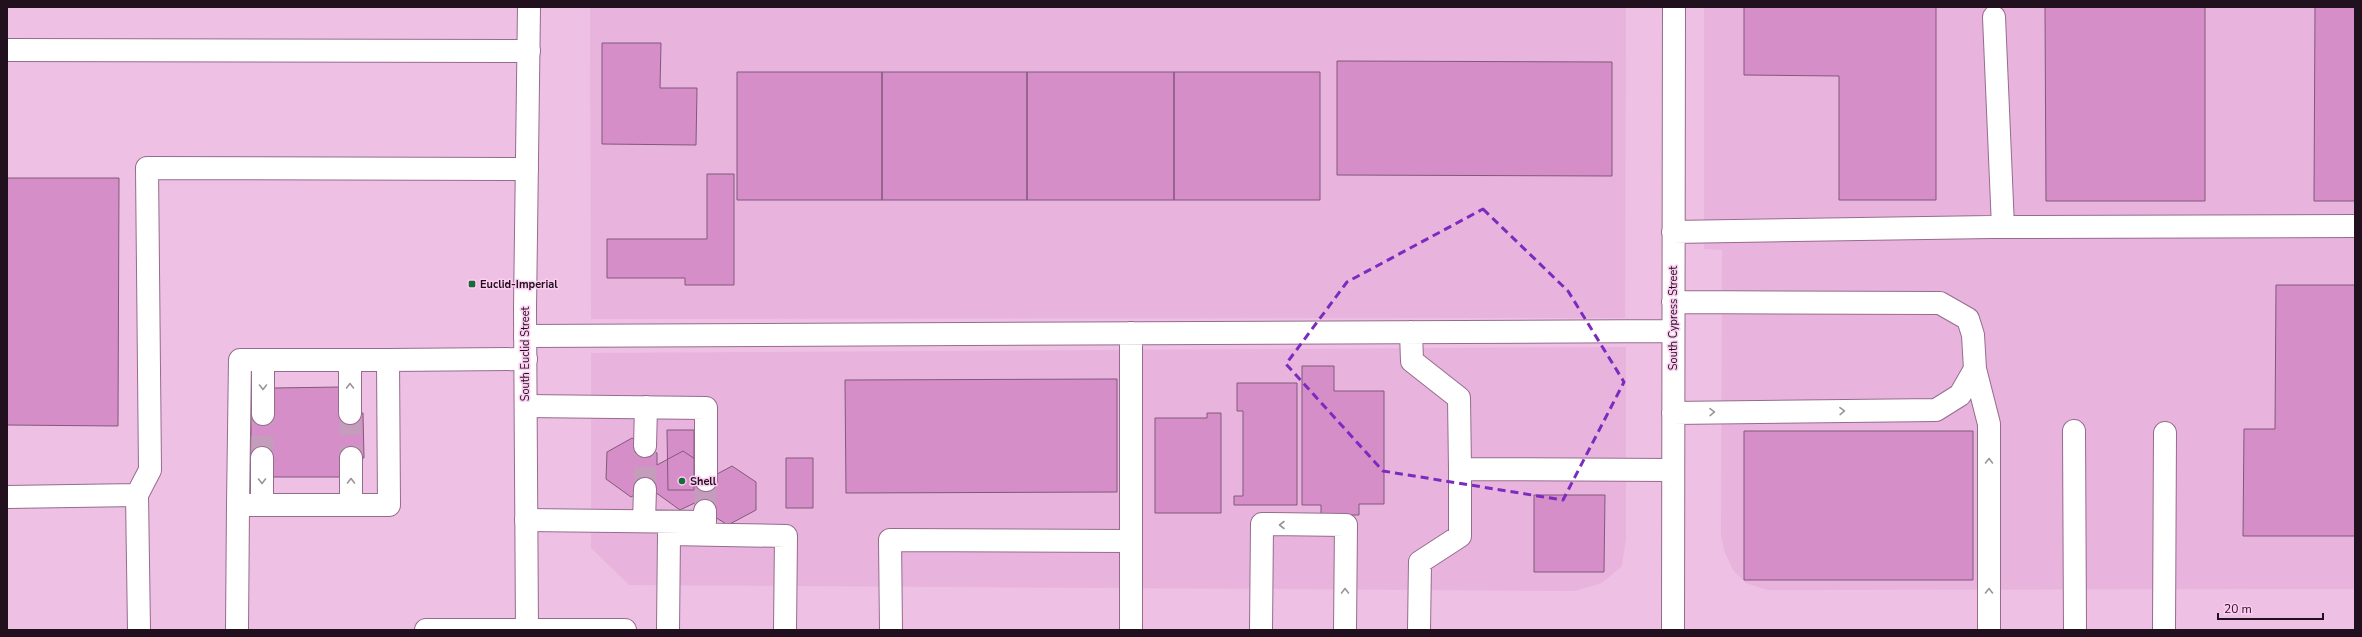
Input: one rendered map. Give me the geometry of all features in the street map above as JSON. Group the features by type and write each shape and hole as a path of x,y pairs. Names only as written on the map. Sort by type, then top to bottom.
{"main road":[{"name":"South Euclid Street","path":"526,630 525,336 529,7"},
{"name":"South Cypress Street","path":"1673,630 1674,7"},
{"path":"1994,16 2002,227"},
{"path":"7,50 529,51"},
{"path":"139,630 137,495 150,470 147,168 526,169"},
{"path":"1673,232 2002,227 2355,226"},
{"path":"1673,302 1940,303 1968,318 1973,335 1975,369 1989,424 1989,630"},
{"path":"525,336 1673,331"},
{"path":"1411,332 1412,361 1459,398 1460,536 1420,562 1419,630"},
{"path":"1131,333 1129,541 1131,630"},
{"path":"237,630 240,360 526,359"},
{"path":"263,360 263,414"},
{"path":"350,360 350,413"},
{"path":"238,505 389,505 388,360"},
{"path":"1673,413 1936,410 1960,395 1975,369"},
{"path":"526,406 706,408 706,480"},
{"path":"645,446 646,407"},
{"path":"2074,431 2075,630"},
{"path":"2164,630 2165,433"},
{"path":"262,458 262,505"},
{"path":"351,458 351,505"},
{"path":"1460,469 1673,470"},
{"path":"644,521 645,489"},
{"path":"7,497 137,495"},
{"path":"526,520 644,521 669,528 705,522 786,536 785,630"},
{"path":"1261,630 1262,524 1270,524 1346,525 1345,630"},
{"path":"668,630 669,528"},
{"path":"891,630 890,540 1129,541"},
{"path":"426,630 624,630"}],"highlighted area":[{"path":"1483,209 1568,291 1624,382 1563,500 1383,471 1286,364 1347,282"}],"shaded area":[{"path":"590,7 1626,7 1625,318 591,319"},
{"path":"1704,7 2355,7 2355,589 1767,590 1746,583 1733,570 1725,553 1721,536 1722,250 1704,249"},
{"path":"1626,347 1626,539 1622,566 1602,583 1575,591 629,585 591,548 591,353"}],"building":[{"path":"1744,7 1936,7 1936,200 1839,200 1839,76 1744,75"},
{"path":"2045,7 2205,7 2205,201 2046,201"},
{"path":"2315,7 2355,7 2355,201 2314,201"},
{"path":"602,43 661,43 660,88 697,88 696,145 602,144"},
{"path":"1337,61 1612,62 1612,176 1337,175"},
{"path":"737,72 882,72 882,200 737,200"},
{"path":"882,72 1027,72 1027,200 882,200"},
{"path":"1027,72 1174,72 1174,200 1027,200"},
{"path":"1174,72 1320,72 1320,200 1174,200"},
{"path":"707,174 734,174 734,285 685,285 685,278 607,278 607,239 707,239"},
{"path":"7,178 119,178 118,426 7,425"},
{"path":"2276,285 2355,285 2355,536 2243,536 2244,429 2275,429"},
{"path":"1302,366 1334,366 1334,391 1384,391 1384,504 1359,504 1359,515 1321,515 1321,505 1302,505"},
{"path":"1117,379 1117,492 846,493 845,380"},
{"path":"1237,383 1297,383 1297,505 1234,505 1234,496 1243,496 1243,411 1237,411"},
{"path":"342,387 342,413 363,413 364,458 341,458 341,477 272,477 251,458 251,414 273,414 273,388"},
{"path":"1207,413 1221,413 1221,513 1155,513 1155,418 1207,418"},
{"path":"667,430 694,430 694,490 668,490"},
{"path":"1744,431 1973,431 1973,580 1744,580"},
{"name":"Shell","path":"632,438 657,453 657,465 683,451 707,467 706,480 732,466 756,482 756,510 728,525 705,511 705,498 680,510 655,492 655,483 631,497 606,479 607,452"},
{"path":"786,458 813,458 813,508 786,508"},
{"path":"1534,495 1605,495 1604,572 1534,572"}],"tunnel":[{"path":"350,413 351,458"},
{"path":"262,458 263,414"},
{"path":"645,446 645,489"},
{"path":"705,511 706,480"}],"place":[{"name":"Euclid-Imperial","path":"472,284"},
{"name":"Shell","path":"682,481"}]}
